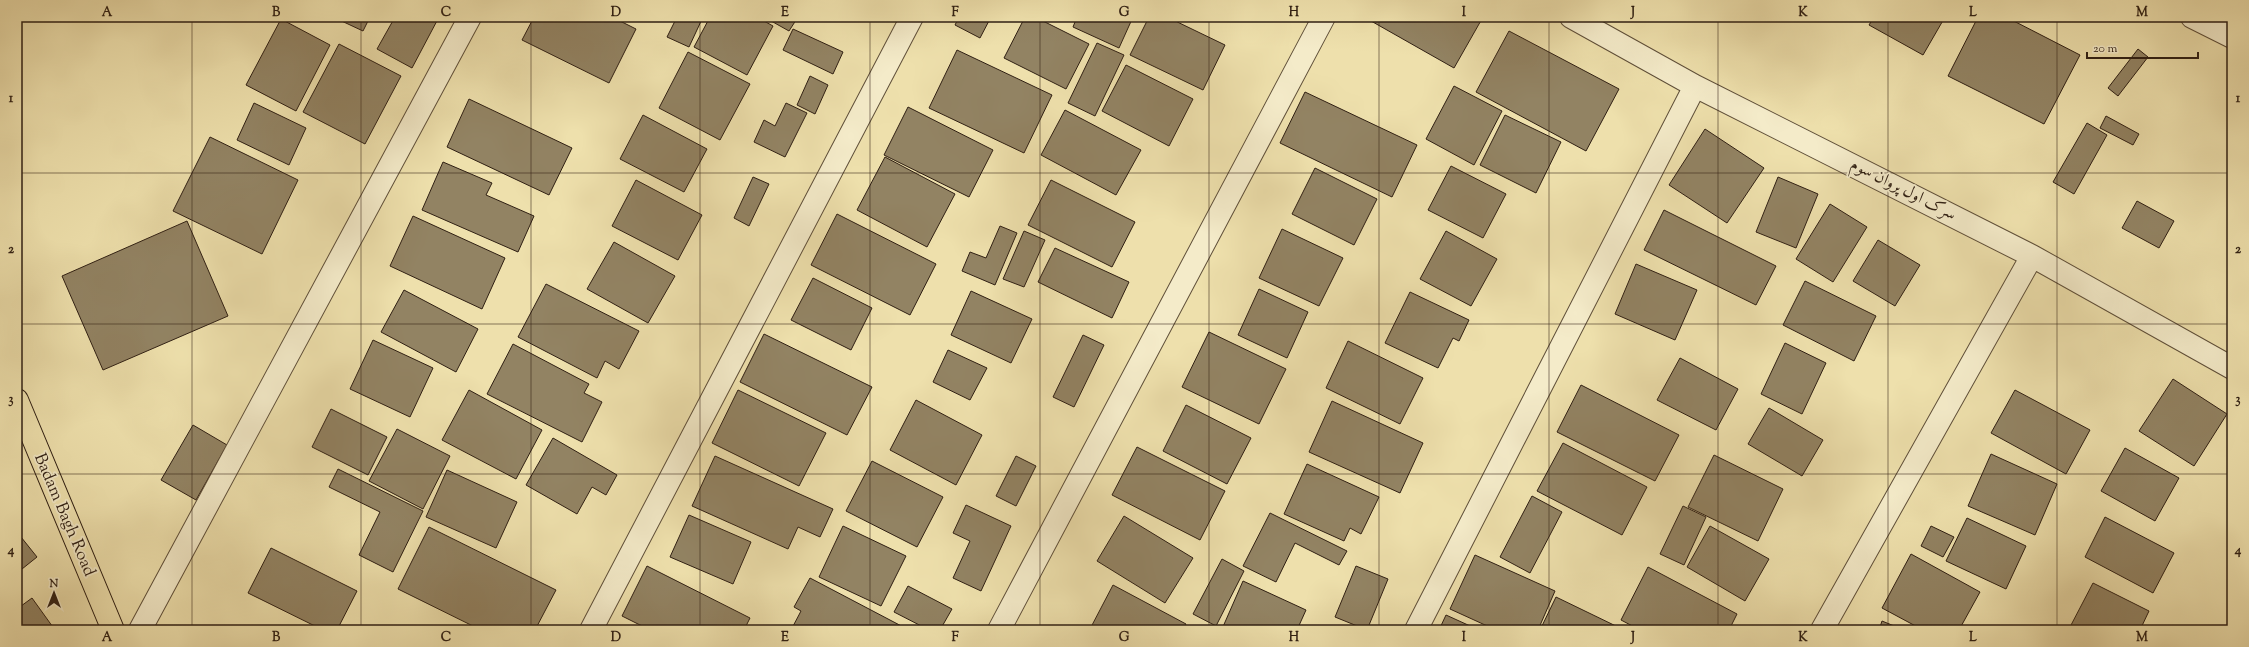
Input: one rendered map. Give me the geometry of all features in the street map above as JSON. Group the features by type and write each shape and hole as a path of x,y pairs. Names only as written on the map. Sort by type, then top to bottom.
{"main road":[{"name":"Badam Bagh Road","path":"17,400 113,630"}],"street":[{"path":"140,630 470,17"},
{"path":"591,630 912,17"},
{"path":"999,630 1324,17"},
{"name":"سرک اول پروان سوم","path":"1571,17 1695,86 2032,256 2232,368"},
{"path":"2203,20 2232,37"},
{"path":"1416,630 1695,86"},
{"path":"1822,630 2032,256"}],"building":[{"path":"333,17 370,17 363,31"},
{"path":"395,17 439,17 412,68 377,49"},
{"path":"534,17 612,17 636,29 609,83 522,40"},
{"path":"677,17 703,17 689,47 667,37"},
{"path":"710,17 757,17 773,26 747,75 694,47"},
{"path":"764,17 798,17 789,31"},
{"path":"959,17 991,17 980,38 955,25"},
{"path":"1025,17 1035,17 1089,44 1066,89 1004,58"},
{"path":"1077,17 1133,17 1119,48 1073,27"},
{"path":"1149,17 1167,17 1225,45 1203,90 1130,55"},
{"path":"1364,17 1483,17 1454,68"},
{"path":"1874,17 1945,17 1923,55 1869,25"},
{"path":"1978,17 2006,17 2080,55 2044,124 1948,76"},
{"path":"281,19 330,45 296,111 246,85"},
{"path":"793,29 843,52 833,74 783,50"},
{"path":"1509,31 1619,89 1586,151 1476,92"},
{"path":"1097,43 1124,55 1095,116 1068,103"},
{"path":"339,44 401,76 365,144 303,112"},
{"path":"2138,49 2148,57 2118,96 2108,88"},
{"path":"957,50 1052,95 1024,153 929,108"},
{"path":"688,52 750,84 720,140 659,108"},
{"path":"1126,65 1193,99 1169,146 1102,111"},
{"path":"810,76 828,85 815,114 797,105"},
{"path":"1454,86 1502,111 1474,165 1426,139"},
{"path":"1305,92 1417,145 1392,197 1280,143"},
{"path":"469,99 572,148 549,195 447,147"},
{"path":"254,103 306,128 289,165 237,140"},
{"path":"786,103 807,113 785,157 754,142 764,120 775,126"},
{"path":"908,107 993,150 969,197 884,155"},
{"path":"1065,110 1141,150 1116,195 1041,155"},
{"path":"643,115 707,149 684,192 620,159"},
{"path":"1505,115 1561,142 1536,193 1480,165"},
{"path":"2106,116 2139,134 2133,145 2100,128"},
{"path":"2087,123 2107,135 2074,194 2053,182"},
{"path":"1705,129 1764,168 1727,223 1669,185"},
{"path":"210,137 298,180 262,254 173,211"},
{"path":"885,157 955,194 927,247 857,210"},
{"path":"443,162 492,183 486,195 534,216 518,252 422,210"},
{"path":"1451,166 1506,194 1483,238 1428,210"},
{"path":"1315,168 1377,199 1354,245 1292,214"},
{"path":"753,177 769,184 749,226 734,218"},
{"path":"1778,177 1818,194 1796,248 1756,232"},
{"path":"636,180 702,215 678,260 612,226"},
{"path":"1051,180 1135,222 1112,267 1028,225"},
{"path":"2137,201 2174,221 2159,248 2122,228"},
{"path":"1830,204 1867,227 1833,282 1796,259"},
{"path":"1664,210 1776,266 1756,305 1644,250"},
{"path":"837,214 936,264 910,315 811,265"},
{"path":"413,216 505,258 482,309 390,266"},
{"path":"187,221 228,316 103,370 62,276"},
{"path":"1000,226 1017,233 995,285 962,271 970,252 986,258"},
{"path":"1282,229 1343,258 1319,306 1259,278"},
{"path":"1024,231 1045,240 1024,287 1003,279"},
{"path":"1446,231 1497,259 1471,306 1420,279"},
{"path":"1878,240 1920,265 1895,306 1853,281"},
{"path":"614,242 675,276 648,323 587,289"},
{"path":"1055,248 1129,282 1112,318 1038,282"},
{"path":"1636,264 1697,290 1675,340 1615,314"},
{"path":"813,278 872,308 851,350 791,320"},
{"path":"1805,281 1876,316 1854,361 1783,325"},
{"path":"546,284 639,331 619,369 605,361 597,378 518,337"},
{"path":"1259,289 1308,312 1287,358 1238,335"},
{"path":"404,290 478,329 456,372 381,332"},
{"path":"971,291 1032,319 1011,363 951,335"},
{"path":"1410,292 1469,320 1459,341 1453,338 1438,368 1385,343"},
{"path":"1209,332 1286,369 1259,424 1182,387"},
{"path":"764,334 872,387 847,435 740,382"},
{"path":"1083,335 1104,345 1074,407 1053,397"},
{"path":"373,340 433,368 410,417 350,389"},
{"path":"1348,341 1423,378 1400,424 1326,388"},
{"path":"1785,343 1826,363 1802,414 1761,394"},
{"path":"513,344 589,384 584,393 602,402 582,442 487,394"},
{"path":"948,350 987,368 970,400 933,382"},
{"path":"1680,358 1738,389 1716,430 1657,400"},
{"path":"2173,379 2227,414 2194,466 2139,431"},
{"path":"1581,385 1679,435 1655,481 1557,432"},
{"path":"469,390 542,430 516,479 442,440"},
{"path":"738,390 826,433 799,486 712,443"},
{"path":"2015,390 2090,430 2066,474 1991,433"},
{"path":"916,400 982,435 956,485 890,450"},
{"path":"1332,401 1423,443 1400,493 1309,452"},
{"path":"1186,405 1251,438 1227,484 1163,451"},
{"path":"1769,408 1823,440 1802,476 1748,444"},
{"path":"331,409 387,437 368,475 312,447"},
{"path":"193,425 227,445 196,500 161,480"},
{"path":"397,429 450,456 423,509 369,481"},
{"path":"553,438 617,475 606,495 592,487 577,514 526,485"},
{"path":"1563,443 1647,487 1622,535 1537,491"},
{"path":"1137,447 1225,491 1200,540 1112,495"},
{"path":"2125,448 2179,478 2155,521 2101,491"},
{"path":"1991,454 2057,484 2035,535 1968,506"},
{"path":"1714,455 1783,489 1758,541 1688,507"},
{"path":"715,456 833,509 820,537 798,527 788,549 692,506"},
{"path":"1016,456 1036,466 1016,506 996,496"},
{"path":"872,461 943,497 917,547 846,511"},
{"path":"1307,464 1379,497 1361,534 1350,528 1344,541 1284,514"},
{"path":"338,469 423,511 393,572 359,555 380,512 329,487"},
{"path":"447,470 517,502 496,548 426,517"},
{"path":"1532,496 1562,512 1530,573 1500,557"},
{"path":"966,505 1011,526 981,591 953,578 970,541 953,533"},
{"path":"1683,506 1706,517 1684,565 1660,554"},
{"path":"1270,513 1347,551 1339,565 1295,543 1276,582 1243,566"},
{"path":"689,515 751,542 733,584 670,557"},
{"path":"1124,516 1193,558 1165,603 1097,561"},
{"path":"2105,517 2174,553 2153,593 2085,557"},
{"path":"1967,518 2026,546 2006,589 1946,561"},
{"path":"843,526 906,556 881,606 819,577"},
{"path":"1710,526 1769,559 1745,601 1687,567"},
{"path":"1931,526 1954,537 1943,557 1921,546"},
{"path":"429,527 556,590 535,630 481,630 398,589"},
{"path":"17,532 37,557 17,573"},
{"path":"271,548 357,591 337,630 323,630 248,593"},
{"path":"1911,554 1980,592 1959,630 1923,630 1882,608"},
{"path":"1475,555 1555,591 1538,630 1496,630 1450,609"},
{"path":"1222,559 1244,571 1216,626 1193,614"},
{"path":"647,566 750,618 744,630 650,630 622,616"},
{"path":"1356,566 1388,579 1367,630 1335,617"},
{"path":"1648,567 1737,614 1729,630 1640,630 1621,620"},
{"path":"810,578 909,630 791,630 801,611 794,607"},
{"path":"1243,581 1306,610 1297,630 1222,629"},
{"path":"2093,583 2149,611 2140,630 2076,630 2070,627"},
{"path":"1113,585 1186,624 1183,630 1090,629"},
{"path":"908,586 952,609 940,630 929,630 894,612"},
{"path":"1556,597 1620,628 1619,630 1540,630"},
{"path":"32,598 55,630 17,630 17,609"},
{"path":"1446,615 1479,630 1439,630"},
{"path":"1882,621 1904,630 1879,630"}]}
